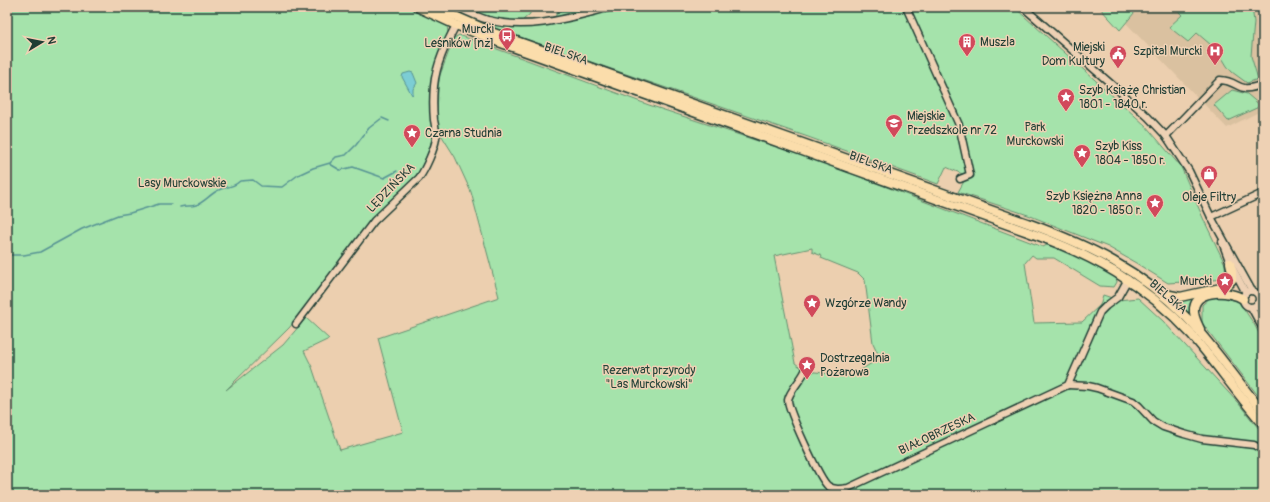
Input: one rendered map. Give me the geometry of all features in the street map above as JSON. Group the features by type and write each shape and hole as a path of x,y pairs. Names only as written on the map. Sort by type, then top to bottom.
{"main road":[{"name":"BIELSKA","path":"417,7 456,25 531,54 1054,241 1098,261 1128,279 1161,305 1191,335 1263,424"},
{"name":"BIELSKA","path":"434,7 501,35 1056,234 1092,249 1147,283 1186,317 1263,412"},
{"path":"1147,283 1175,297 1218,289 1229,285 1232,280 1230,263"},
{"path":"1218,289 1228,289 1251,294"},
{"path":"1206,340 1194,314 1194,306 1199,299 1202,296 1212,293 1251,294"}],"street":[{"path":"457,7 488,20 520,24 557,21 612,7"},
{"path":"906,7 959,125 970,175 960,179"},
{"path":"1023,7 1126,97 1166,136 1190,172 1211,217 1251,294 1247,305 1258,303"},
{"name":"LĘDZIŃSKA","path":"296,324 374,221 419,178 424,171 437,137 433,88 436,73 456,25"},
{"path":"1166,136 1220,80 1226,80 1242,88 1249,89 1263,84"},
{"path":"1211,217 1263,193"},
{"path":"1211,217 1230,263 1258,303 1263,315"},
{"path":"1128,279 1118,297 1100,312 1068,385 1097,388 1133,401 1153,421 1162,427 1202,439 1254,445 1263,450"},
{"path":"1258,303 1263,329"},
{"name":"BIAŁOBRZESKA","path":"807,362 805,371 788,398 790,411 814,464 824,482 829,486 840,490 848,488 1068,385"}],"shaded area":[{"name":"Szpital Murcki","path":"1139,7 1263,7 1263,110 1227,128 1126,23"}],"green space":[{"name":"Lasy Murckowskie","path":"7,7 408,7 447,26 448,32 432,77 434,132 429,150 418,175 289,328 226,390 283,345 306,318 329,339 304,351 312,367 340,450 403,432 378,338 499,297 471,192 455,157 440,133 437,119 440,75 454,38 459,35 649,105 776,147 790,150 1043,247 1047,245 1082,259 1116,277 1117,282 1114,287 1100,286 1054,258 1036,258 1032,255 1025,263 1034,323 1082,322 1100,305 1103,295 1118,300 1138,298 1163,321 1239,404 1263,434 1263,495 7,495","holes":["812,248 812,252 822,256 821,258 858,273 865,280 873,343 880,358 851,376 806,371 795,363 774,256"]},
{"name":"Park Murckowski","path":"462,7 530,7 530,14 523,20 555,18 557,12 576,7 1014,7 1145,125 1181,167 1225,264 1226,279 1168,283 1108,247 1028,215 958,192 967,176 946,167 938,184 808,137 490,27 474,20 475,18 495,19"},
{"path":"1099,7 1139,7 1120,30"},
{"path":"1174,7 1252,7 1254,22 1251,56 1258,79 1247,83 1232,72 1218,51 1197,33 1188,42 1169,27 1182,15"},
{"path":"1232,90 1247,94 1261,106 1228,121 1214,105"},
{"path":"1198,295 1191,316 1175,299"},
{"path":"1213,295 1225,295 1238,300 1263,341 1263,402 1202,323 1202,305"}],"water":[{"path":"410,72 413,73 417,83 413,89 412,95 402,77 403,74"}],"waterway":[{"path":"180,207 199,204 220,189 233,186 240,181 253,180 261,186 282,187 298,175 313,168 330,163 336,157 346,155 369,128 382,118 389,121"},
{"path":"330,164 340,170 353,167 384,178 397,171"},
{"path":"7,255 24,255 40,252 82,229 118,215 159,204 171,204"}],"place":[{"name":"Murcki Leśników [nż]","path":"507,51"},
{"name":"Muszla","path":"967,57"},
{"name":"Szpital Murcki","path":"1215,66"},
{"name":"Miejski Dom Kultury","path":"1118,69"},
{"name":"Szyb Książę Christian 1801 - 1840 r.","path":"1066,112"},
{"name":"Miejskie Przedszkole nr 72","path":"894,138"},
{"name":"Czarna Studnia","path":"412,148"},
{"name":"Szyb Kiss 1804 - 1850 r.","path":"1082,168"},
{"name":"Oleje Filtry","path":"1209,189"},
{"name":"Szyb Księżna Anna 1820 - 1850 r.","path":"1155,218"},
{"name":"Murcki","path":"1225,296"},
{"name":"Wzgórze Wandy","path":"812,318"},
{"name":"Dostrzegalnia Pożarowa","path":"807,380"}],"park label":[{"name":"Rezerwat przyrody \"Las Murckowski\"","path":"649,377"}]}
